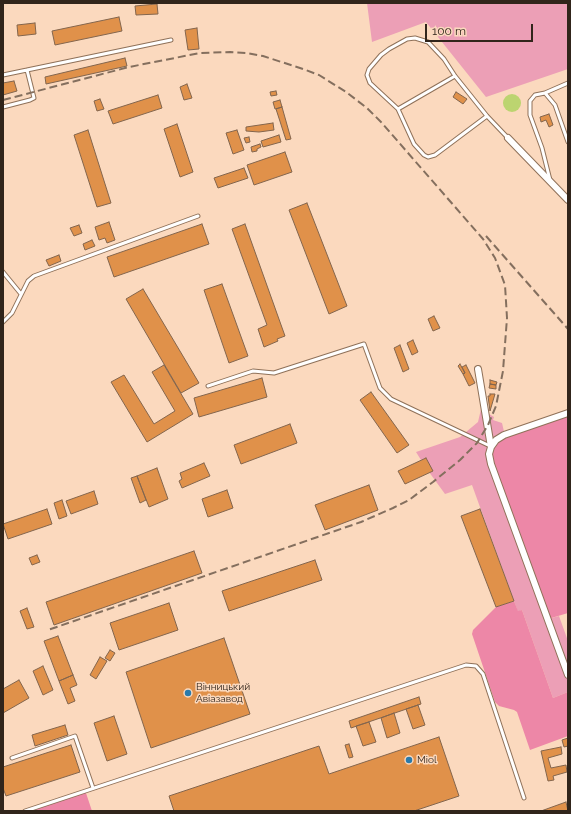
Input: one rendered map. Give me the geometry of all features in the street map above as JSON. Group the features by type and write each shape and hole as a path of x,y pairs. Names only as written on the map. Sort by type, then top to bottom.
{"street":[{"path":"508,138 568,200"},
{"path":"478,369 491,447"},
{"path":"568,413 504,435 496,440 491,447 489,454 491,464 568,675"}],"lane":[{"path":"487,116 481,122 435,155 428,157 424,155 414,144 398,109 370,83 367,75 369,69 381,55 408,39 415,38 428,42 444,58 455,76 487,116 508,138"},
{"path":"3,75 171,40"},
{"path":"3,107 34,98 27,70"},
{"path":"398,109 455,76"},
{"path":"551,182 542,148 530,115 530,101 535,95 545,93 568,83"},
{"path":"545,93 555,105 568,142"},
{"path":"3,322 12,313 28,281 37,274 198,216"},
{"path":"3,272 21,294"},
{"path":"208,386 253,372 274,373 364,344 380,388 391,399 491,447"},
{"path":"25,811 459,667 471,665 480,669 483,674 524,798"},
{"path":"12,758 75,736 93,788"}],"shaded area":[{"path":"367,3 568,3 568,69 486,97 426,22 372,42"},
{"path":"512,94 518,97 521,103 518,109 512,112 506,109 503,103 506,97"},
{"path":"481,409 489,409 489,414 494,417 493,420 502,423 548,619 559,616 568,641 568,692 553,698 522,610 518,612 472,485 445,494 429,472 432,471 426,458 421,460 416,452 460,437 478,422"},
{"path":"568,413 568,613 548,619 491,464 490,451 496,440"},
{"path":"514,601 518,611 522,610 553,698 568,692 568,736 530,750 517,712 499,706 495,702 472,634 473,630 496,607"},
{"path":"85,790 92,811 25,811"}],"building":[{"path":"157,4 158,14 136,15 135,6"},
{"path":"119,17 122,31 55,45 52,31"},
{"path":"35,23 36,34 18,36 17,25"},
{"path":"197,28 199,49 188,50 185,30"},
{"path":"125,58 127,66 46,84 45,77"},
{"path":"14,81 17,91 3,95 3,83"},
{"path":"187,84 192,98 184,100 180,87"},
{"path":"276,91 277,95 271,96 270,92"},
{"path":"456,92 467,99 463,104 453,97"},
{"path":"158,95 162,108 113,124 108,111"},
{"path":"100,99 104,109 97,111 94,101"},
{"path":"280,100 282,107 275,109 273,102"},
{"path":"282,107 291,139 286,140 276,109"},
{"path":"549,114 553,125 549,127 546,120 541,122 540,117"},
{"path":"273,123 274,130 259,132 246,131 246,127"},
{"path":"177,124 193,172 180,177 164,129"},
{"path":"88,130 111,203 97,207 74,135"},
{"path":"237,130 244,150 233,154 226,133"},
{"path":"279,135 281,142 263,147 261,141"},
{"path":"249,137 250,142 246,143 244,138"},
{"path":"260,144 261,147 257,149 257,151 252,152 251,147"},
{"path":"285,152 292,172 254,185 247,165"},
{"path":"244,168 248,178 218,188 214,178"},
{"path":"307,203 347,306 329,314 289,210"},
{"path":"109,222 115,240 107,243 105,238 99,240 95,227"},
{"path":"202,224 209,244 114,277 107,257"},
{"path":"245,224 285,336 264,347 258,329 267,325 232,229"},
{"path":"79,225 82,233 74,236 70,228"},
{"path":"92,240 95,246 85,250 83,244"},
{"path":"59,255 61,261 49,266 46,260"},
{"path":"222,284 248,356 229,363 204,290"},
{"path":"143,289 199,383 181,393 126,299"},
{"path":"434,316 440,328 433,331 428,319"},
{"path":"413,340 418,352 412,355 407,343"},
{"path":"400,345 409,369 403,372 394,348"},
{"path":"460,364 465,373 463,374 458,366"},
{"path":"164,365 193,414 147,442 111,382 124,375 154,424 175,411 152,372"},
{"path":"466,365 475,383 469,386 463,374 465,373 462,367"},
{"path":"262,378 267,397 199,417 194,398"},
{"path":"490,380 497,382 496,385 490,384"},
{"path":"490,384 496,385 496,389 489,388"},
{"path":"371,392 409,445 397,453 360,400"},
{"path":"490,394 495,394 490,411 488,396 490,396"},
{"path":"290,424 297,443 241,464 234,445"},
{"path":"426,458 433,471 405,484 398,471"},
{"path":"204,463 210,476 182,488 179,481 182,479 180,473"},
{"path":"157,468 168,499 149,507 137,476"},
{"path":"137,476 146,500 140,503 131,478"},
{"path":"369,485 378,510 325,530 315,505"},
{"path":"227,490 233,508 208,517 202,499"},
{"path":"94,491 98,504 71,514 66,501"},
{"path":"62,500 67,516 59,519 54,503"},
{"path":"47,509 52,524 8,539 3,524"},
{"path":"480,509 514,601 496,607 461,516"},
{"path":"194,551 202,573 54,625 46,602"},
{"path":"37,555 40,562 32,565 29,558"},
{"path":"315,560 322,580 229,611 222,591"},
{"path":"169,603 178,630 119,650 110,623"},
{"path":"27,608 34,627 27,629 20,611"},
{"path":"58,636 73,675 59,681 44,641"},
{"name":"Вінницький Авіазавод","path":"224,638 250,714 151,748 126,672"},
{"path":"110,650 115,653 110,661 105,658"},
{"path":"100,657 107,661 96,679 90,675"},
{"path":"43,666 53,690 43,695 33,671"},
{"path":"73,675 77,685 70,688 75,701 68,704 59,681"},
{"path":"19,680 29,698 3,713 3,689"},
{"path":"419,697 421,704 351,728 349,721"},
{"path":"418,705 425,725 413,729 406,709"},
{"path":"394,713 400,733 387,738 381,718"},
{"path":"114,716 127,754 107,761 94,723"},
{"path":"369,722 376,742 363,746 356,726"},
{"path":"65,725 68,735 35,746 32,735"},
{"name":"Miol","path":"439,737 459,796 414,811 174,811 169,796 319,746 329,774"},
{"path":"568,738 568,746 564,747 562,740"},
{"path":"349,744 353,757 349,758 345,745"},
{"path":"71,745 80,772 6,796 3,788 3,767"},
{"path":"561,747 562,754 548,758 551,768 566,765 567,772 553,776 554,780 548,781 541,751"},
{"path":"566,802 568,811 541,811"}],"railway":[{"path":"3,100 129,67 200,53 247,53 263,56 303,69 319,75 346,92 367,108 381,122 483,239 495,258 505,285 507,318 503,371 496,406 488,425 477,443 460,460 433,482 409,500 361,522 48,630"},
{"path":"486,236 568,329"}],"place":[{"name":"Вінницький Авіазавод","path":"188,693"},
{"name":"Miol","path":"409,760"}]}
